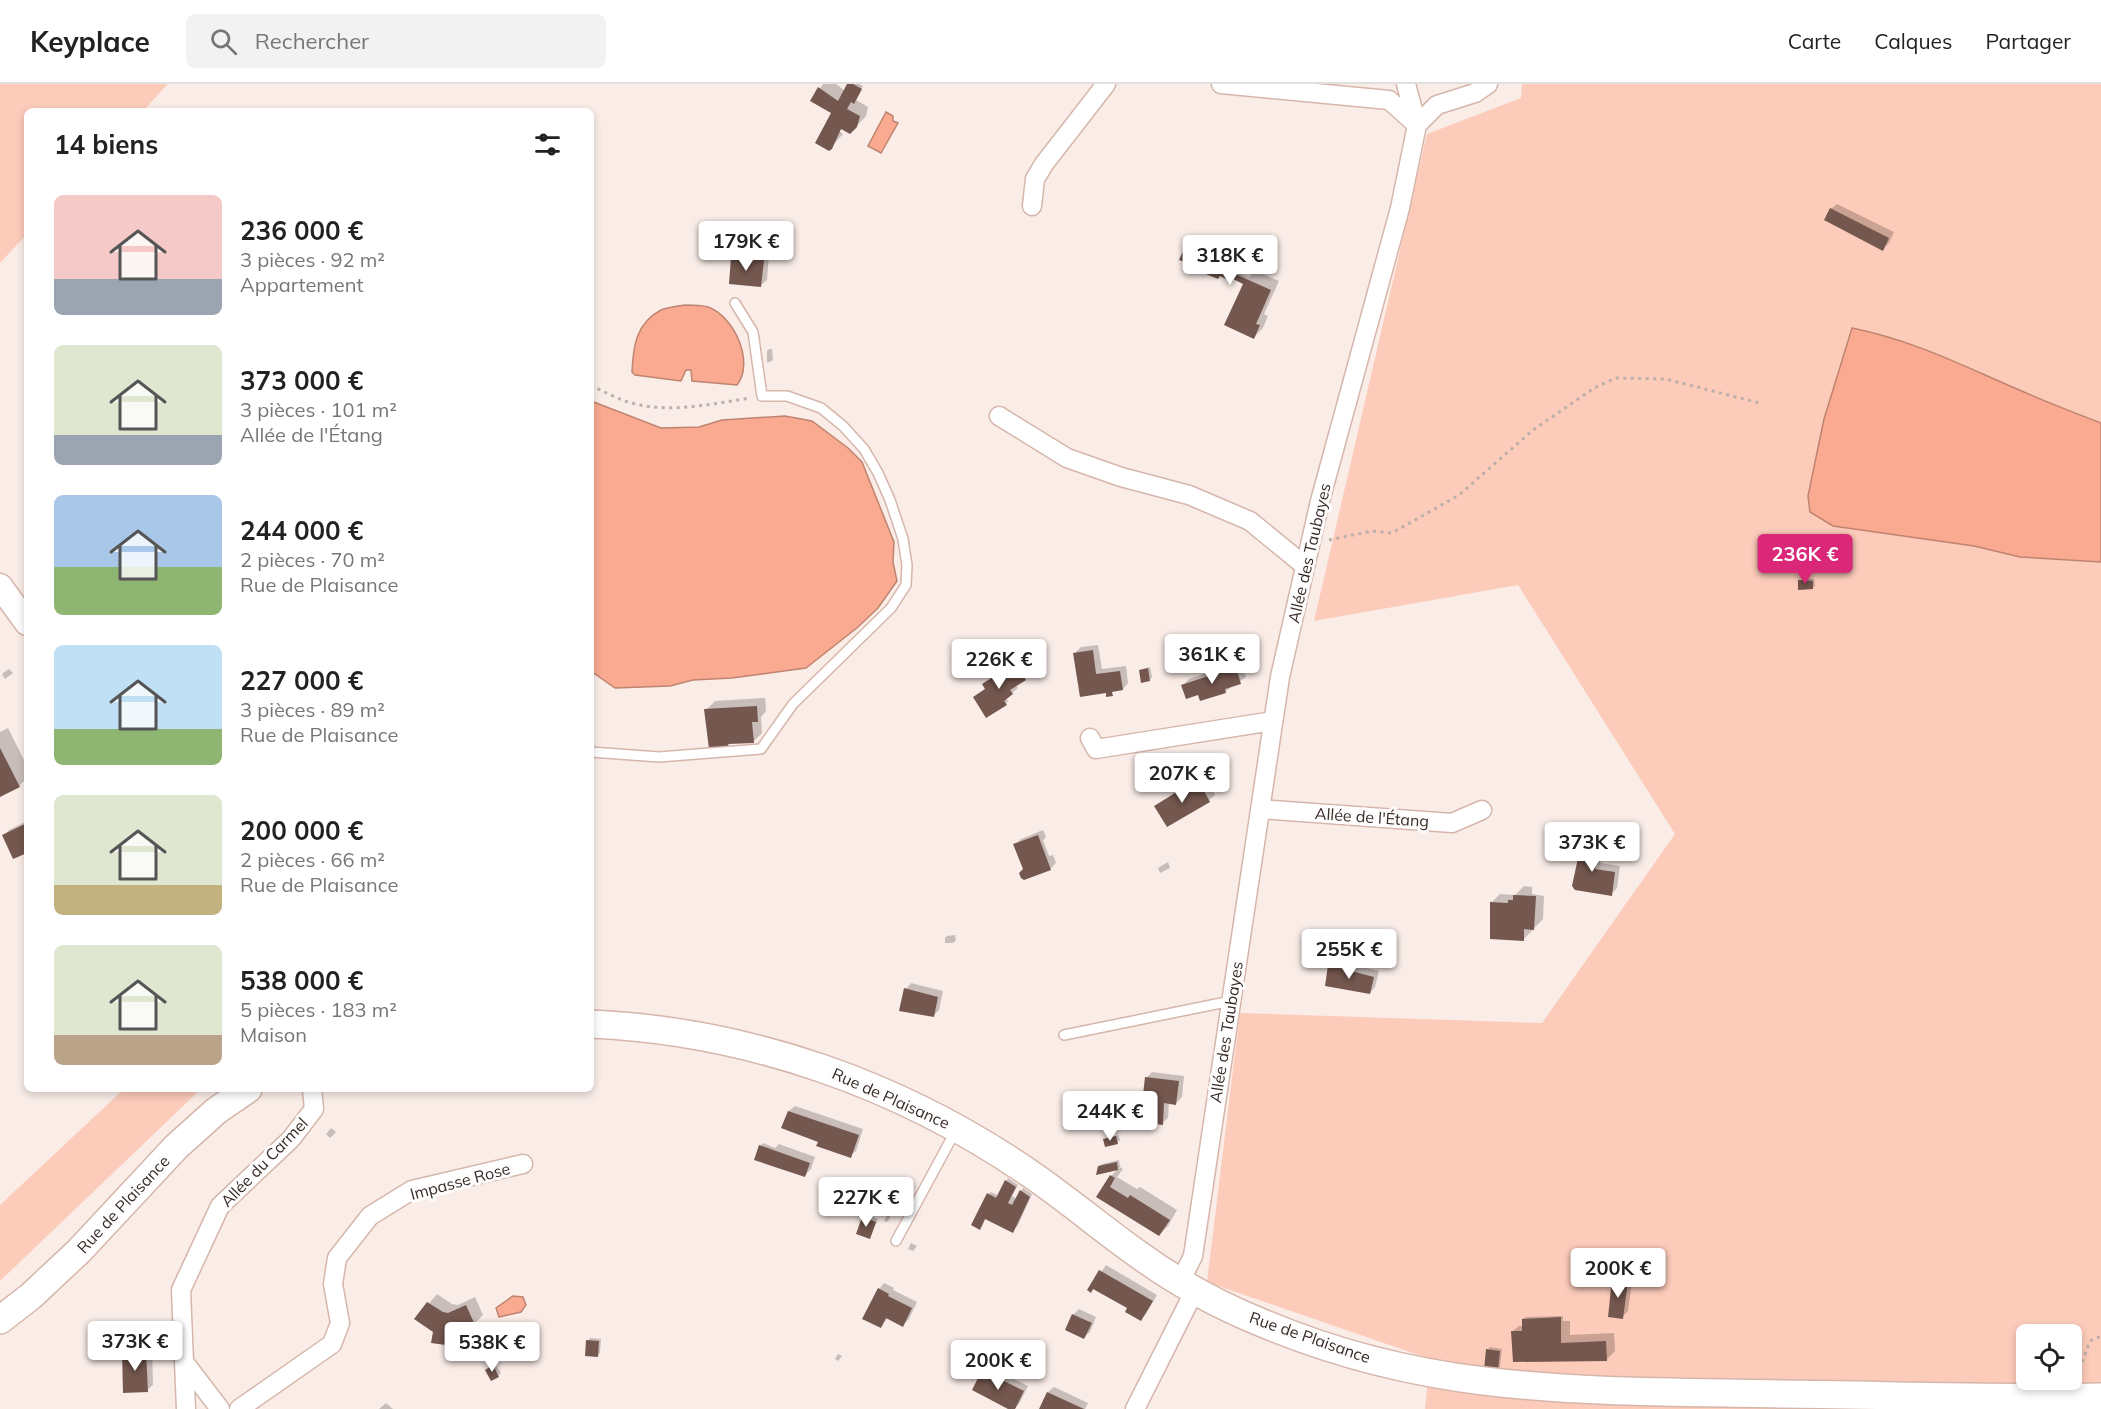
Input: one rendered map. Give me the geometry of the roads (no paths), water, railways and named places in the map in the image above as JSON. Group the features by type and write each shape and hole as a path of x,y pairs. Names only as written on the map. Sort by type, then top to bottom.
{"main road":[{"path":"0,586 24,619"},
{"name":"Rue de Plaisance","path":"594,1024 633,1026 692,1034 741,1044 794,1059 864,1084 918,1107 958,1128 1036,1177 1137,1254 1188,1286 1260,1322 1368,1359 1484,1381 1628,1391 2101,1398"},
{"name":"Rue de Plaisance","path":"0,1320 31,1296 79,1251 176,1147 216,1111 244,1092"}],"street":[{"path":"1032,206 1035,179 1044,164 1106,84"},
{"path":"1221,84 1389,100 1417,125"},
{"path":"1406,84 1417,125"},
{"path":"1417,125 1437,105 1475,93 1488,84"},
{"name":"Allée des Taubayes","path":"1135,1409 1188,1286 1280,677 1310,544 1400,208 1417,125"},
{"path":"999,416 1066,458 1121,477 1189,495 1250,521 1305,566"},
{"path":"1090,738 1096,749 1273,720"},
{"name":"Allée de l'Étang","path":"1260,809 1452,823 1482,810"},
{"name":"Allée du Carmel","path":"186,1409 181,1290 220,1206 291,1139 314,1109 312,1092"},
{"name":"Impasse Rose","path":"239,1409 332,1344 340,1323 333,1284 337,1258 370,1216 412,1190 523,1164"},
{"path":"184,1362 220,1409"}],"lane":[{"path":"594,752 659,757 761,749 793,704 891,608 906,585 907,565 903,539 878,473 864,449 843,426 821,408 787,396 762,396 753,332 735,303"},
{"path":"1064,1035 1231,1001"},
{"path":"896,1241 958,1128"}]}
